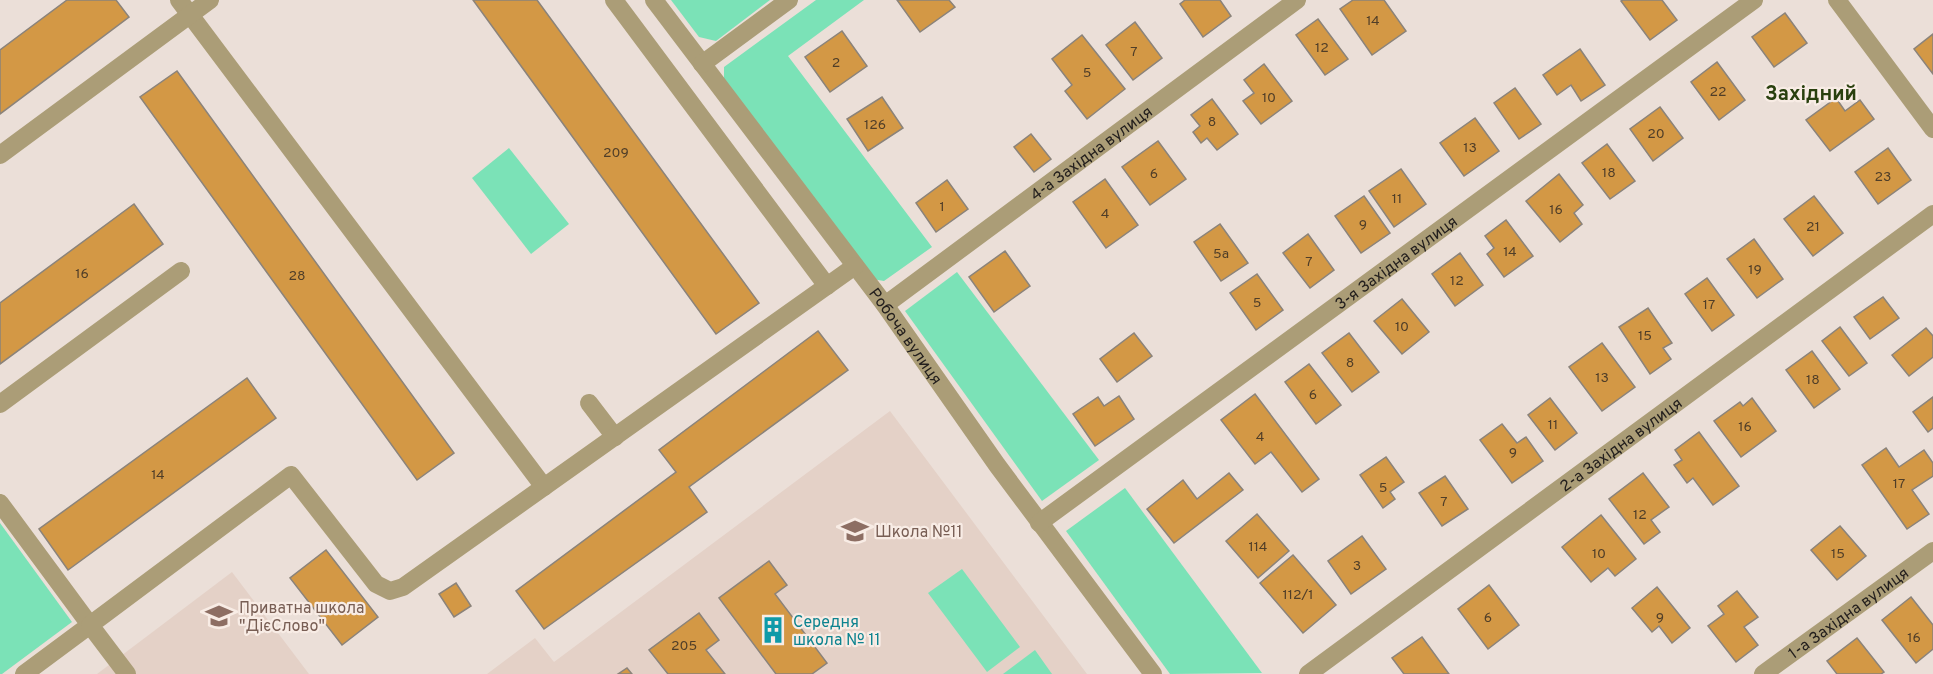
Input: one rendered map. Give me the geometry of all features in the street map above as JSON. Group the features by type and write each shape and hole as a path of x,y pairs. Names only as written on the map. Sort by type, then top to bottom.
{"street":[{"path":"179,0 544,487"},
{"path":"0,155 210,0"},
{"path":"614,0 827,286"},
{"name":"Робоча вулиця","path":"654,0 885,305 1039,523 1153,674"},
{"path":"702,64 789,0"},
{"name":"4-а Західна вулиця","path":"885,305 1297,0"},
{"name":"3-я Західна вулиця","path":"1039,523 1754,0"},
{"path":"1837,0 1933,129"},
{"name":"2-а Західна вулиця","path":"1308,674 1933,214"},
{"path":"24,674 291,475 376,584 390,591 403,587 855,266"},
{"path":"0,404 181,271"},
{"path":"589,403 615,437"},
{"path":"0,503 127,674"},
{"name":"1-а Західна вулиця","path":"1763,674 1933,551"}],"shaded area":[{"name":"Школа №11","path":"890,411 1087,674 487,674 535,638 554,662"},
{"name":"Приватна школа \"ДієСлово\"","path":"232,572 309,674 97,674"}],"green space":[{"path":"671,0 770,0 716,41 699,37"},
{"path":"816,0 864,0 788,56 932,247 884,281 872,279 724,81 724,67"},
{"path":"509,148 569,224 531,254 472,178"},
{"path":"957,272 1099,460 1042,501 905,311"},
{"path":"1125,488 1262,673 1170,674 1066,531"},
{"path":"0,523 72,622 2,674 0,674"},
{"path":"962,569 1020,647 987,672 928,593"},
{"path":"1035,650 1052,674 1003,674"}],"building":[{"path":"67,0 116,0 129,17 0,114 0,50"},
{"path":"473,0 537,0 759,303 716,334"},
{"path":"897,0 949,0 955,7 920,32"},
{"path":"1185,0 1220,0 1231,16 1203,37 1180,4"},
{"path":"1353,0 1384,0 1406,31 1372,55 1340,9"},
{"path":"1662,0 1677,20 1650,40 1621,1"},
{"path":"1785,13 1807,43 1774,67 1752,37"},
{"path":"1318,19 1348,59 1325,75 1296,35"},
{"path":"1135,22 1162,58 1133,80 1106,45"},
{"path":"842,31 867,66 830,92 805,57"},
{"path":"1933,34 1933,74 1914,49"},
{"path":"1082,35 1125,89 1087,119 1065,91 1072,85 1052,59"},
{"path":"1580,49 1605,85 1581,101 1571,85 1557,95 1543,75"},
{"path":"1717,62 1745,100 1719,120 1691,82"},
{"path":"1264,64 1292,101 1261,124 1243,101 1254,93 1244,80"},
{"path":"177,71 454,453 417,480 140,97"},
{"path":"1515,88 1541,124 1519,139 1494,103"},
{"path":"882,97 903,128 868,151 847,119"},
{"path":"1836,98 1845,111 1860,100 1874,119 1830,151 1806,120"},
{"path":"1212,99 1238,134 1217,150 1207,138 1201,143 1193,132 1200,126 1191,115"},
{"path":"1660,107 1683,138 1653,161 1630,129"},
{"path":"1475,118 1499,151 1464,176 1440,143"},
{"path":"1031,134 1051,159 1034,172 1014,147"},
{"path":"1158,141 1186,179 1150,205 1122,167"},
{"path":"1607,144 1635,181 1610,199 1582,163"},
{"path":"1888,148 1911,180 1878,204 1855,172"},
{"path":"1401,169 1426,204 1394,227 1369,191"},
{"path":"1559,174 1583,205 1574,213 1582,224 1560,242 1526,201"},
{"path":"1105,179 1138,225 1106,248 1073,202"},
{"path":"947,180 968,209 936,232 916,203"},
{"path":"1364,196 1390,233 1361,253 1335,216"},
{"path":"1814,196 1843,233 1813,256 1784,219"},
{"path":"134,204 163,244 0,364 0,303"},
{"path":"1506,220 1533,256 1504,277 1487,254 1494,248 1485,236"},
{"path":"1220,224 1248,263 1221,281 1194,242"},
{"path":"1308,234 1334,270 1310,288 1283,253"},
{"path":"1754,239 1783,279 1757,298 1727,259"},
{"path":"1005,251 1030,286 994,312 969,277"},
{"path":"1460,253 1483,285 1455,306 1432,274"},
{"path":"1257,274 1283,310 1256,330 1230,293"},
{"path":"1707,278 1734,315 1712,331 1685,294"},
{"path":"1883,297 1899,318 1870,339 1854,317"},
{"path":"1402,299 1429,332 1402,354 1374,321"},
{"path":"1648,308 1672,343 1663,348 1671,359 1650,374 1619,327"},
{"path":"1840,327 1867,363 1849,376 1822,341"},
{"path":"1926,328 1933,336 1933,357 1909,376 1892,355"},
{"path":"818,331 848,370 689,487 707,512 544,629 516,591 676,472 659,450"},
{"path":"1134,333 1152,356 1117,382 1100,359"},
{"path":"1349,333 1379,372 1352,392 1322,353"},
{"path":"1602,343 1635,387 1602,411 1569,367"},
{"path":"1812,351 1840,389 1814,408 1786,370"},
{"path":"1309,364 1341,405 1316,424 1285,382"},
{"path":"247,378 276,418 68,570 39,529"},
{"path":"1255,394 1319,479 1302,492 1271,452 1255,464 1221,420"},
{"path":"1119,396 1134,419 1095,446 1073,414 1098,397 1104,406"},
{"path":"1933,397 1933,428 1928,432 1913,412"},
{"path":"1550,398 1577,433 1555,450 1528,415"},
{"path":"1752,398 1776,431 1741,457 1714,421 1740,402 1743,406"},
{"path":"1502,424 1517,443 1526,437 1543,461 1512,483 1480,440"},
{"path":"1699,432 1739,486 1713,505 1693,478 1687,483 1674,465 1682,460 1675,450"},
{"path":"1886,448 1899,467 1924,450 1933,463 1933,476 1912,490 1929,514 1907,529 1862,465"},
{"path":"1386,457 1404,482 1390,492 1395,499 1383,508 1360,475"},
{"path":"1229,473 1243,490 1174,543 1147,509 1183,480 1197,499"},
{"path":"1643,473 1669,507 1651,520 1660,532 1644,544 1609,499"},
{"path":"1445,476 1468,509 1442,526 1419,493"},
{"path":"1257,514 1289,551 1258,578 1226,541"},
{"path":"1601,515 1636,559 1615,576 1608,568 1591,582 1562,547"},
{"path":"1840,526 1866,556 1837,580 1811,550"},
{"path":"1362,536 1386,569 1351,594 1328,561"},
{"path":"326,550 378,617 342,645 290,578"},
{"path":"1293,555 1336,605 1303,633 1260,583"},
{"name":"Середня школа № 11","path":"769,561 787,585 775,594 827,663 812,674 776,674 719,598"},
{"path":"456,583 471,606 454,617 439,594"},
{"path":"1489,585 1519,625 1488,649 1458,609"},
{"path":"1657,587 1690,628 1672,643 1659,626 1652,632 1632,608"},
{"path":"1737,591 1758,617 1744,627 1758,645 1736,662 1708,626 1724,614 1718,606"},
{"path":"1911,597 1933,625 1933,649 1916,663 1882,620"},
{"path":"699,613 719,640 706,650 725,674 668,674 649,650"},
{"path":"1422,637 1449,674 1404,674 1392,658"},
{"path":"1857,638 1884,672 1881,674 1837,674 1827,661"},
{"path":"627,668 632,674 618,674"}],"place":[{"name":"Школа №11","path":"855,531"},
{"name":"Приватна школа \"ДієСлово\"","path":"219,616"},
{"name":"Середня школа № 11","path":"773,630"}],"district":[{"name":"Західний","path":"1811,93"}]}
